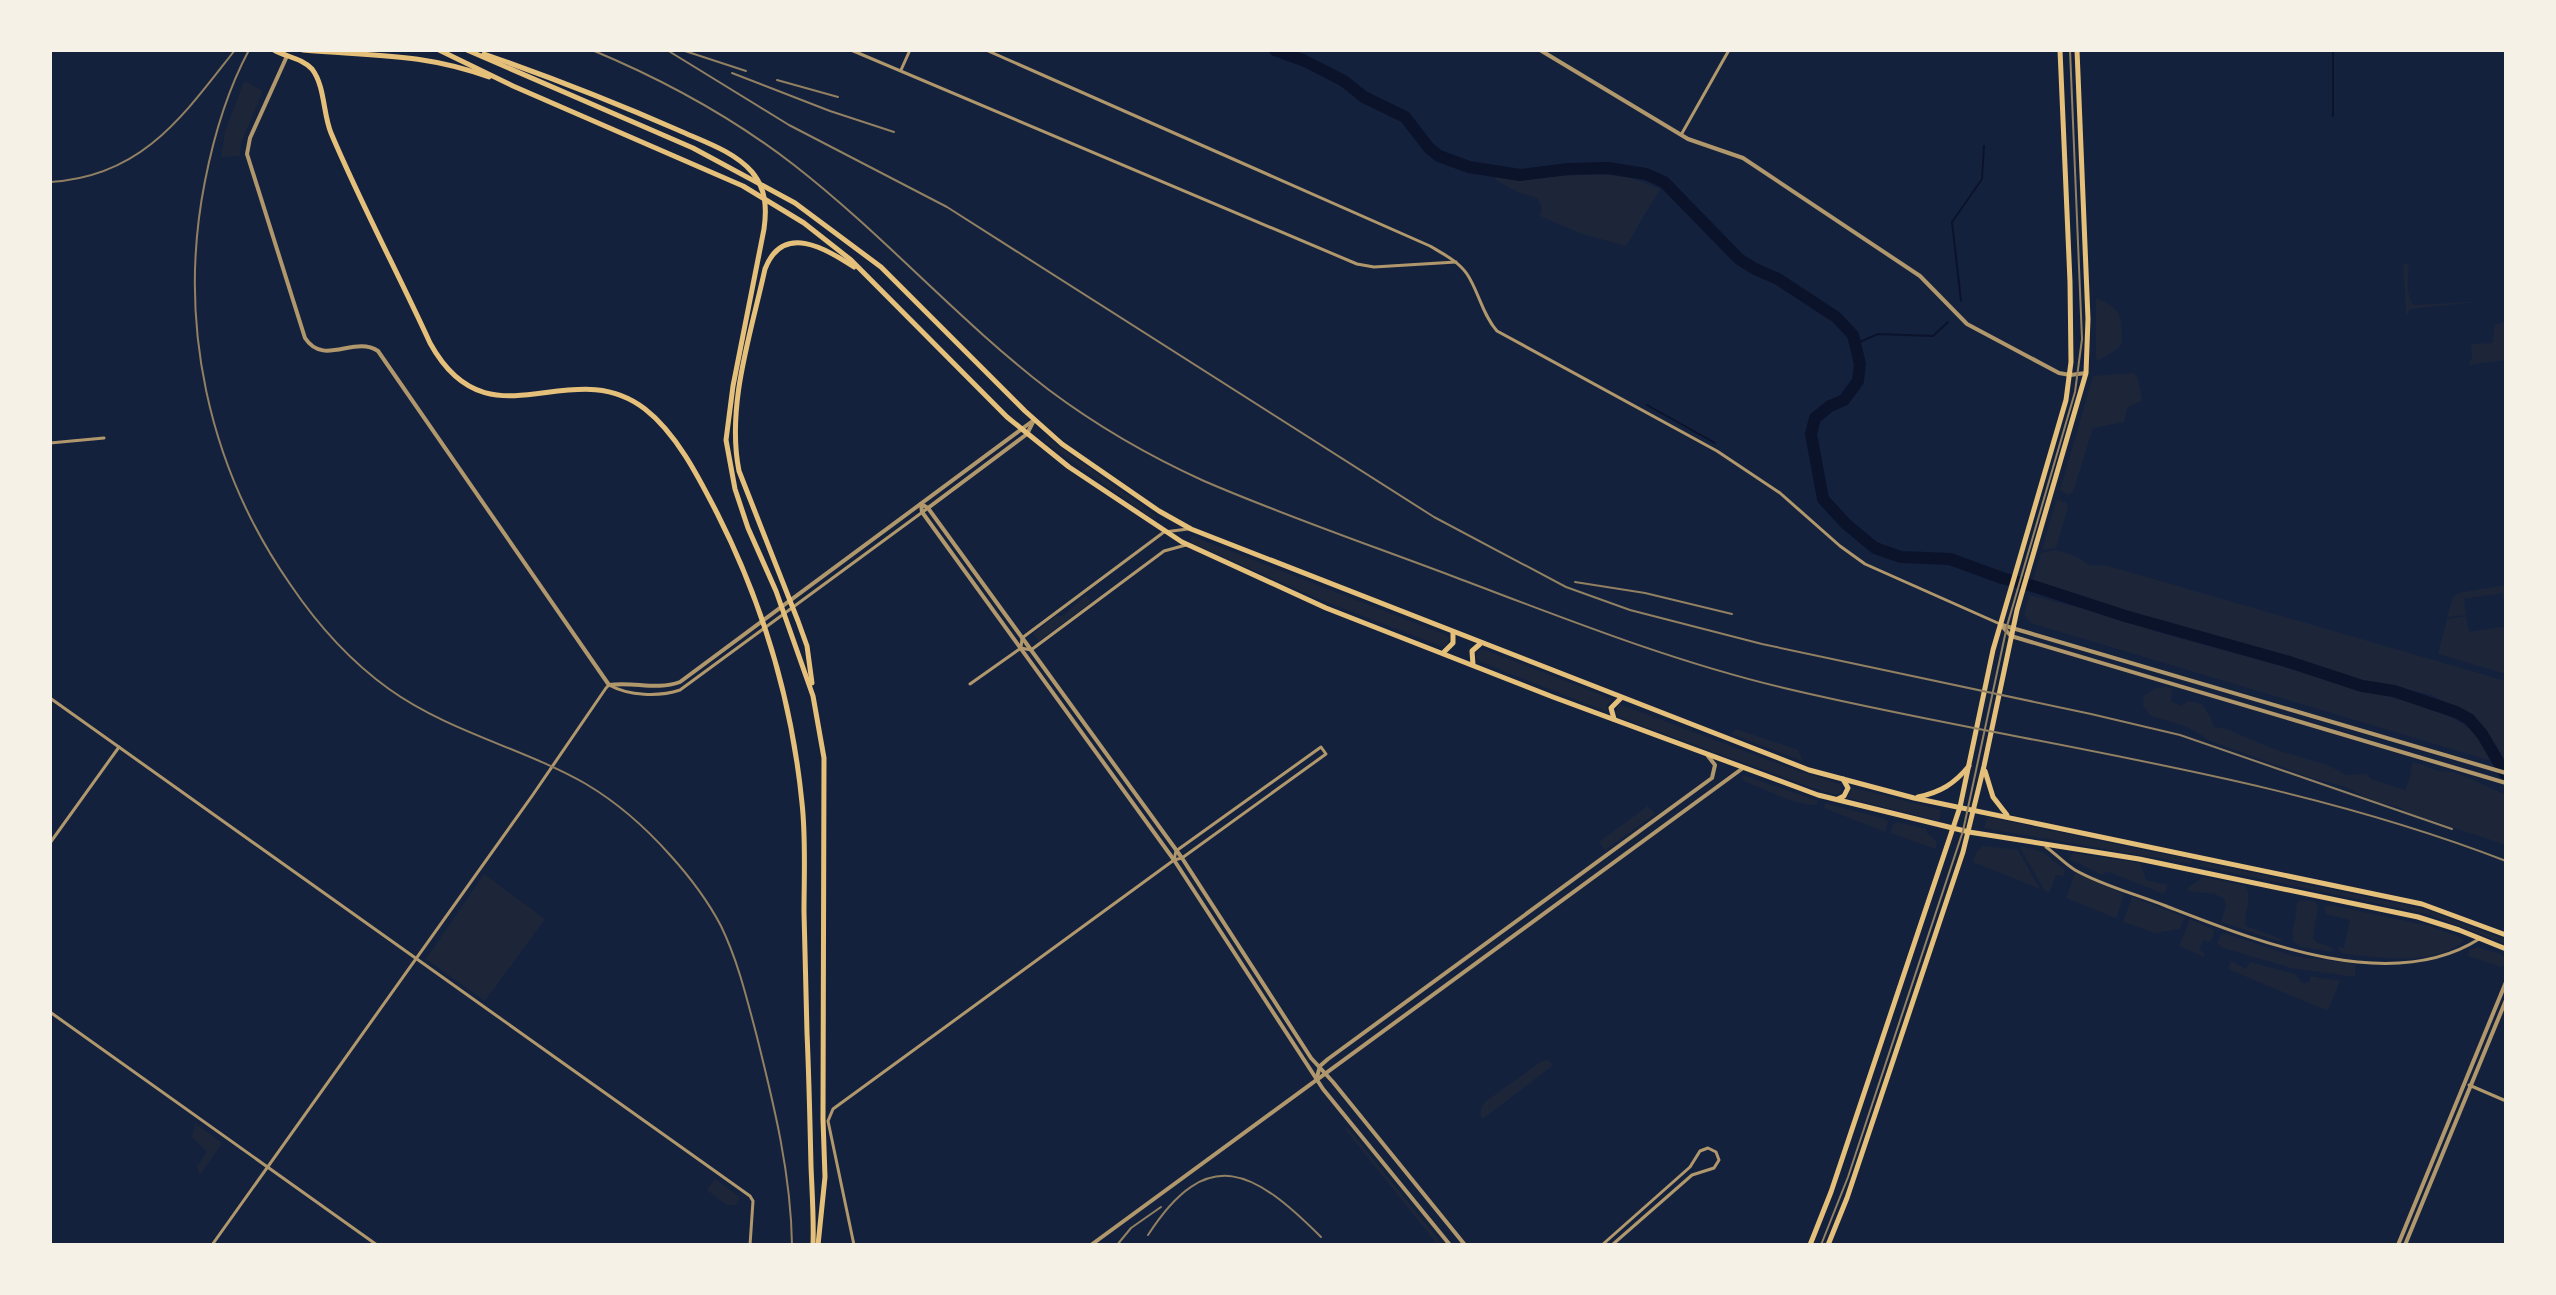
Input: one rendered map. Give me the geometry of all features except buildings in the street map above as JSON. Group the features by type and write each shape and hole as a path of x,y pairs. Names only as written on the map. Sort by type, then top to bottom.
{"main road":[{"path":"303,50 423,58 462,67 513,86"},
{"path":"439,50 513,86 743,186 804,223 868,276 1024,431 1069,467 1164,532 1326,608 1707,755 1838,800 1954,829 2197,870 2418,917 2506,949"},
{"path":"469,50 595,93 687,134 741,161 759,182 766,202 764,229 733,386 726,440 735,489 748,528 776,591 813,696"},
{"path":"469,50 693,148 795,203 881,267 1034,420 1073,452 1159,511 1191,529 1809,770 1914,798 2422,904 2506,935"},
{"path":"1810,1245 1831,1192 1954,829 2000,624 2066,400 2070,375 2070,282 2060,50"},
{"path":"1828,1245 1847,1198 1969,832 2013,627 2086,373 2088,319 2077,50"},
{"path":"276,51 313,70 329,130 440,361 454,377 483,393 516,397 596,389 616,393 645,409 666,429 690,465 728,535 769,638 791,725 803,805 815,1245"},
{"path":"815,1245 825,1177 824,758 807,646 739,471 735,420 767,263 775,251 786,245 808,243 832,253 868,276"},
{"path":"1150,523 1158,519 1159,511"},
{"path":"1443,653 1453,643 1453,632"},
{"path":"1473,665 1472,651 1481,643"},
{"path":"1614,720 1611,708 1622,697"},
{"path":"1914,798 1948,787 1969,765"},
{"path":"1984,766 1993,797 2007,816"},
{"path":"1838,800 1848,788 1843,779"},
{"path":"2197,870 2195,863 2199,856"}],"street":[{"path":"851,50 1357,264 1374,267 1456,262"},
{"path":"901,70 910,50"},
{"path":"986,50 1420,241 1456,262 1467,274 1491,324 1505,337 1717,451 1780,493 1865,564 2000,624 2506,773"},
{"path":"1540,50 1681,135 1743,158 1920,276 1967,324 2054,371 2070,375 2086,373"},
{"path":"1681,135 1729,50"},
{"path":"276,51 282,66"},
{"path":"287,56 250,138 247,154 305,338 321,352 367,346 378,351 609,685 619,690 656,694 680,690 928,508 1034,420"},
{"path":"212,1245 609,685 620,683 659,687 680,682 1024,431"},
{"path":"50,443 104,438"},
{"path":"921,504 928,508 1182,858 1309,1055 1465,1245"},
{"path":"921,504 922,512 1174,860 1317,1079 1450,1245"},
{"path":"1021,648 1022,638 1164,532 1191,529"},
{"path":"970,684 1021,648 1031,650 1164,551 1188,545"},
{"path":"2000,624 2011,636 2506,783"},
{"path":"50,698 750,1196 753,1201 750,1245"},
{"path":"50,843 119,747"},
{"path":"854,1245 829,1125 830,1112 1174,860 1182,858 1326,754 1321,747 1176,851 1174,860"},
{"path":"1317,1079 1320,1066 1712,778 1715,765 1707,755"},
{"path":"1091,1245 1743,768"},
{"path":"2044,844 2072,868 2095,879 2230,931 2313,954 2364,961 2423,961 2460,950 2480,938"},
{"path":"2398,1245 2506,982"},
{"path":"2405,1245 2506,1000"},
{"path":"50,1012 377,1245"},
{"path":"2464,1083 2506,1101"},
{"path":"1602,1245 1690,1167 1700,1151 1708,1148 1716,1152 1719,1160 1714,1168 1692,1175 1612,1245"}],"shaded area":[{"path":"244,81 263,91 241,143 240,156 221,157 225,132"},
{"path":"1507,173 1560,176 1601,174 1632,178 1660,189 1626,246 1582,234 1540,216 1542,207 1537,198 1517,192 1495,179"},
{"path":"2409,263 2408,290 2414,305 2485,301 2409,309 2408,314 2405,312 2403,264"},
{"path":"2096,298 2119,314 2122,333 2122,343 2117,349 2098,361 2096,359"},
{"path":"2506,321 2506,360 2469,365 2471,344 2493,343 2494,325"},
{"path":"2134,373 2142,401 2127,407 2124,422 2093,428 2073,492 2069,495 2060,490 2093,376"},
{"path":"1047,438 1155,515 1156,518 1044,441"},
{"path":"2056,501 2068,507 2056,548 2042,550"},
{"path":"1192,536 1446,635 1448,643 1443,647 1319,599 1192,543"},
{"path":"2055,550 2073,555 2090,565 2105,565 2506,681 2506,764 2500,755 2502,752 2498,754 2496,751 2498,746 2495,747 2476,721 2432,695 2364,682 2033,581 2041,553"},
{"path":"2506,585 2506,615 2502,593 2464,599 2466,615 2447,617 2453,597 2458,593"},
{"path":"1086,595 1091,602 1039,641 1033,634 1056,616 1063,616"},
{"path":"2029,595 2112,616 2157,632 2439,712 2470,729 2484,743 2495,762 2030,623 2024,614"},
{"path":"2466,616 2469,632 2506,626 2506,674 2438,654 2447,619"},
{"path":"1479,650 1612,699 1607,705 1607,712 1481,662 1476,657"},
{"path":"2156,688 2172,689 2171,701 2181,706 2189,701 2202,704 2214,727 2330,766 2346,775 2366,774 2371,779 2405,790 2412,763 2416,763 2437,771 2454,772 2506,794 2506,845 2396,806 2375,802 2346,787 2311,778 2208,740 2182,725 2152,717 2143,706 2144,696"},
{"path":"1619,704 1839,784 1842,790 1837,795 1807,786 1619,717 1616,713"},
{"path":"1736,729 1798,750 1803,761 1731,734"},
{"path":"1746,776 1818,801 1817,805 1782,797 1746,782 1741,777"},
{"path":"1851,787 1941,810 1939,821 1848,798"},
{"path":"1825,803 1885,819 1888,822 1885,832 1824,808"},
{"path":"1648,806 1655,814 1605,850 1599,842"},
{"path":"1987,817 2192,860 2191,864 1984,828"},
{"path":"1897,822 1927,829 1926,832 1936,841 1936,849 1890,833"},
{"path":"1983,846 2018,850 2040,889 1973,862"},
{"path":"2021,846 2043,852 2065,870 2064,876 2056,875 2049,893 2045,891"},
{"path":"2072,853 2140,863 2146,880 2168,885 2164,894 2106,871 2102,875 2069,859"},
{"path":"2201,862 2428,910 2506,940 2506,944 2427,914 2200,866"},
{"path":"2075,873 2124,894 2116,918 2066,898"},
{"path":"484,874 545,919 485,1001 426,959"},
{"path":"2203,877 2245,886 2249,896 2246,926 2281,939 2281,942 2221,922 2226,906 2224,898 2187,888"},
{"path":"2132,897 2185,917 2180,929 2155,933 2123,922"},
{"path":"2306,900 2314,901 2318,906 2313,938 2333,948 2332,952 2301,947 2293,941 2296,905"},
{"path":"2330,905 2430,926 2464,941 2451,949 2422,957 2344,954 2339,947 2344,948 2350,920 2326,914 2324,907"},
{"path":"2190,919 2213,930 2210,942 2203,940 2199,950 2205,954 2204,957 2179,946"},
{"path":"2224,933 2293,956 2355,964 2355,977 2291,968 2223,948 2217,943"},
{"path":"2478,947 2500,954 2506,959 2506,965 2502,967 2468,956 2469,950"},
{"path":"2231,961 2246,969 2250,962 2295,974 2302,983 2310,982 2310,976 2340,981 2328,1010 2228,969"},
{"path":"1548,1060 1552,1063 1551,1067 1484,1118 1481,1117 1485,1102 1540,1062"},
{"path":"195,1123 222,1143 200,1175 197,1167 207,1152 192,1137"},
{"path":"1347,1127 1443,1245 1438,1245 1345,1129"},
{"path":"715,1179 740,1197 736,1205 727,1205 707,1190"}],"waterway":[{"path":"1275,50 1344,81 1364,97 1405,117 1439,156 1469,167 1520,175 1608,168 1646,174 1664,182 1739,259 1778,279 1836,317 1853,335 1860,364 1858,381 1844,400 1815,418 1811,434 1823,499 1846,524 1875,548 1901,557 1950,559 2125,616 2286,661 2362,686 2394,691 2456,712 2469,719 2482,734 2506,775"},
{"path":"2333,50 2333,116"},
{"path":"1961,301 1952,222 1982,179 1984,146"},
{"path":"1855,344 1878,334 1933,336 1948,322"},
{"path":"1647,405 1715,443"}],"tram line":[{"path":"1821,1245 1848,1177 1963,831 2007,626 2075,392 2082,339 2070,50"}],"railway":[{"path":"50,182 82,178 110,169 158,139 197,98 235,50"},
{"path":"249,50 228,97 205,181 197,234 195,287 198,339 206,391 238,491 262,539 290,584 323,627 361,666 389,689 436,717 562,771 598,791 651,835 698,889 727,939 750,1009 780,1140 792,1245"},
{"path":"592,50 697,101 746,131 827,192 984,336 1049,390 1124,440 1204,481 1575,622 1699,665 1874,708 2239,782 2418,830 2506,861"},
{"path":"667,50 789,125 947,207 1434,517 1566,587 1630,610 1762,644 2180,735 2452,829"},
{"path":"685,51 746,71"},
{"path":"732,73 894,132"},
{"path":"777,80 838,97"},
{"path":"1575,582 1645,593 1732,614"},
{"path":"1148,1235 1170,1206 1191,1187 1212,1177 1232,1176 1253,1183 1275,1196 1321,1237"},
{"path":"1117,1245 1131,1228 1161,1207"}]}
